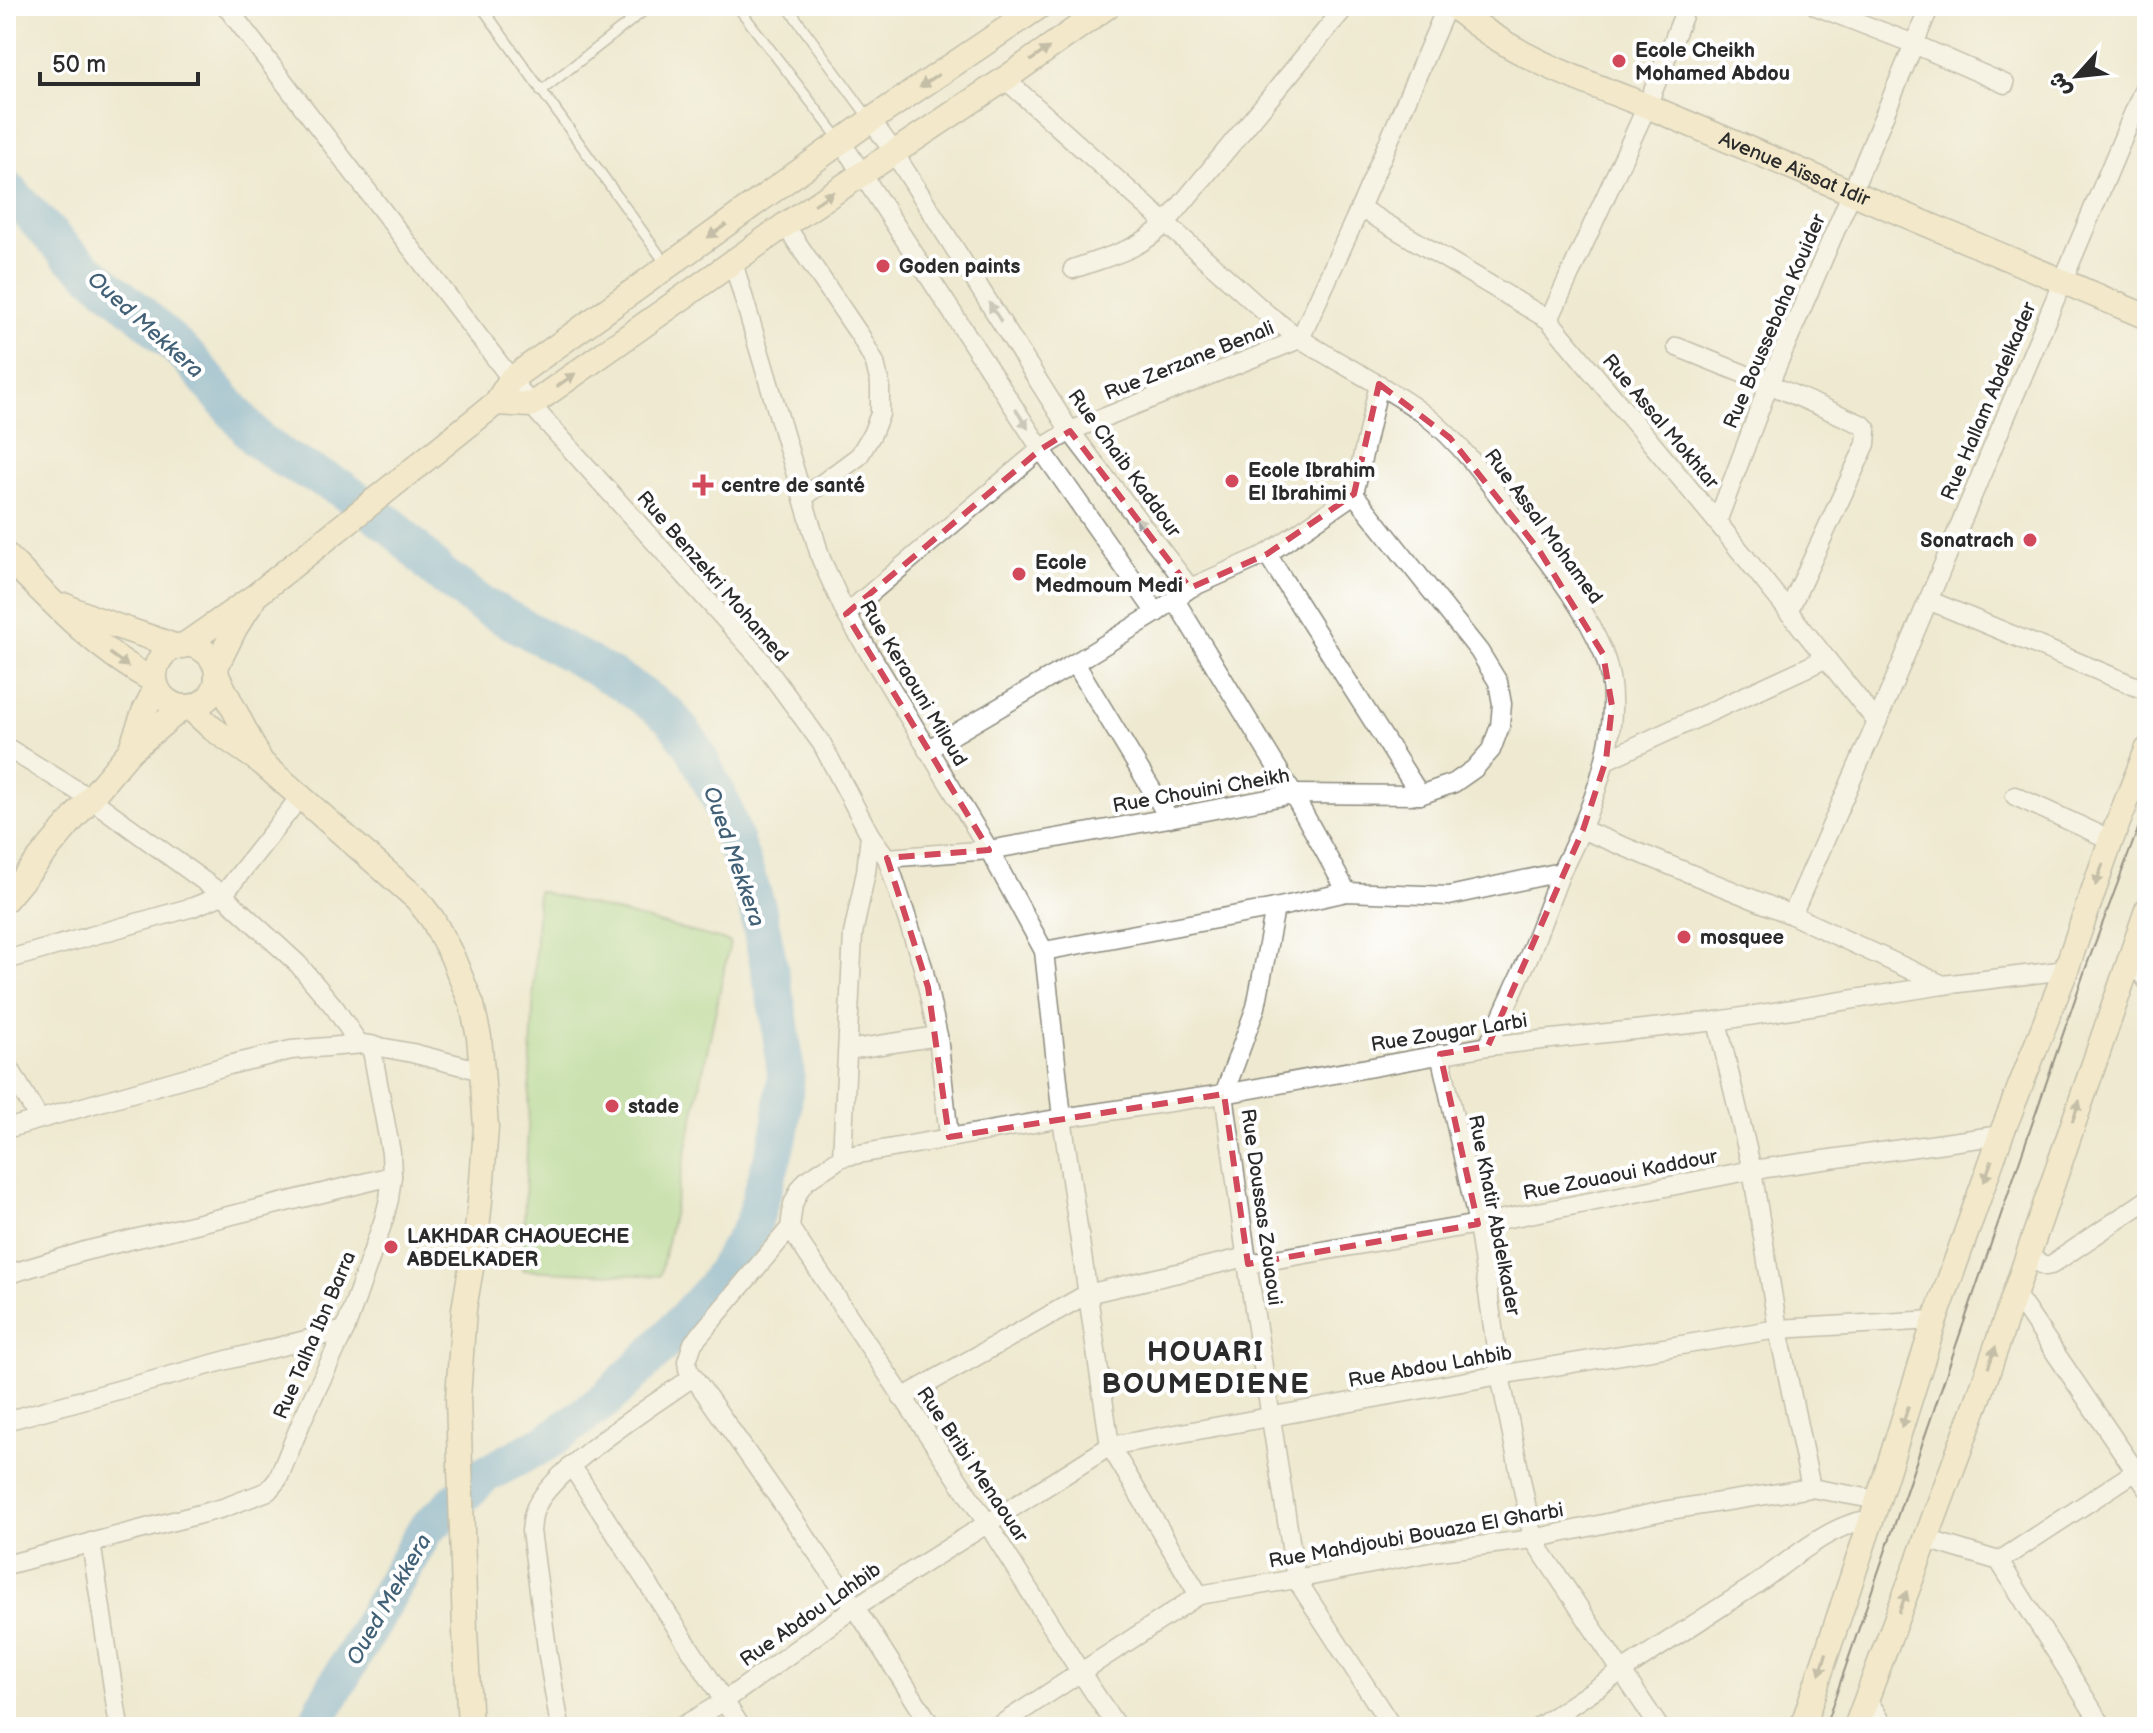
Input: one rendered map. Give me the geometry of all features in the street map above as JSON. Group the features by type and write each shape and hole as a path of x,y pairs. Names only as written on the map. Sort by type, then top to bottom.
{"street":[{"name":"Rue Benzekri Mohamed","path":"226,6 531,405 757,655 822,744 870,835 887,858 923,967 938,1036 949,1137"},
{"path":"130,751 163,655 260,592 496,403 511,379 871,120 1040,6"},
{"path":"496,403 531,405 785,225 1005,79 1108,6"},
{"path":"1073,269 1142,244 1166,223 1346,6"},
{"name":"Avenue Aïssat Idir","path":"1450,6 1527,56 1564,74 2147,317"},
{"name":"Rue Zerzane Benali","path":"846,614 1041,449 1070,431 1300,339 1450,6"},
{"path":"1549,320 1647,106 1687,6"},
{"path":"1816,6 2005,84"},
{"name":"Rue Boussebaha Kouider","path":"1717,522 1769,384 1930,6"},
{"name":"Rue Assal Mohamed","path":"1005,79 1267,314 1300,339 1379,384 1426,416 1450,438 1531,539 1584,615 1603,654 1609,679 1612,706 1606,760 1583,830 1561,872 1529,956 1488,1046"},
{"name":"Rue Hallam Abdelkader","path":"1792,915 2146,86"},
{"name":"Rue Chaib Kaddour","path":"871,120 1070,431 1190,588"},
{"path":"842,143 1041,449 1156,613"},
{"name":"Rue Assal Mokhtar","path":"1360,208 1549,320 1717,522 1877,722"},
{"path":"785,225 861,337 875,363 880,384 880,414 859,456 804,497"},
{"name":"Rue Keraouni Miloud","path":"733,262 821,559 846,614 989,850 1044,951 1062,1118 1110,1446"},
{"path":"1677,347 1863,425 1867,430 1866,444 1788,612"},
{"path":"927,750 1075,663 1190,588 1267,554 1354,494 1379,384"},
{"name":"Rue Chouini Cheikh","path":"887,858 989,850 1293,794 1420,795 1454,783 1474,769 1491,750 1500,726 1502,704 1498,682 1479,651 1354,494"},
{"path":"1267,554 1420,795"},
{"path":"6,555 82,631 124,665 155,684 171,703 186,707 261,762 409,890 433,920 472,1005 479,1037 486,1127 476,1240 464,1309 458,1398 470,1727"},
{"path":"6,899 130,751 186,707 207,699 213,693 216,672 235,628 260,592"},
{"path":"47,597 87,617 119,628 180,646 199,648 212,659 261,762"},
{"path":"1175,600 1293,794 1347,892"},
{"path":"1928,600 2147,691"},
{"path":"1606,760 1825,659"},
{"path":"1075,663 1169,818"},
{"path":"6,747 91,799 223,895 298,964 365,1044"},
{"path":"1802,1727 1935,1320 2001,1135 2147,750"},
{"path":"2015,796 2111,840"},
{"path":"6,960 193,907 223,895 300,797"},
{"path":"1583,830 1792,915 1943,985"},
{"path":"870,835 853,934 842,1157 806,1181 793,1204 790,1228 693,1343 687,1361 693,1377 855,1607 932,1727"},
{"path":"1044,951 1347,892 1449,896 1561,872"},
{"path":"1224,1094 1256,1007 1275,908"},
{"path":"1856,1727 1979,1397 2138,947 2147,910"},
{"path":"2138,947 2147,981"},
{"name":"Rue Zougar Larbi","path":"842,1157 1062,1118 1224,1094 1488,1046 1717,1021 1943,985 2066,970"},
{"path":"1717,1021 1752,1170 1778,1329 1811,1488"},
{"path":"848,1050 938,1036"},
{"path":"6,1129 291,1050 365,1044 482,1071"},
{"name":"Rue Talha Ibn Barra","path":"6,1565 223,1508 268,1491 278,1479 345,1330 384,1219 392,1176 387,1133 365,1044"},
{"name":"Rue Khatir Abdelkader","path":"1440,1054 1478,1224 1500,1375 1533,1539 1659,1727"},
{"path":"6,1062 39,1119"},
{"name":"Rue Doussas Zouaoui","path":"1224,1094 1296,1579 1392,1727"},
{"name":"Rue Zouaoui Kaddour","path":"902,1398 1087,1294 1248,1260 1478,1224 1752,1170 2001,1135"},
{"path":"6,1275 85,1251 392,1176"},
{"path":"2027,1257 2046,1266 2051,1265 2147,1200"},
{"name":"Rue Bribi Menaouar","path":"790,1228 987,1523 1117,1727"},
{"path":"2014,1292 2142,1468 2147,1488"},
{"name":"Rue Abdou Lahbib","path":"681,1727 723,1702 855,1607 1110,1446 1500,1375 1778,1329 1935,1320"},
{"path":"6,1421 345,1330"},
{"path":"560,1727 531,1531 534,1511 546,1491 571,1465 693,1377"},
{"path":"1110,1446 1199,1595"},
{"path":"571,1465 741,1727"},
{"path":"1999,1561 2142,1468"},
{"name":"Rue Mahdjoubi Bouaza El Gharbi","path":"997,1727 1199,1595 1432,1552 1533,1539 1663,1511 1811,1488 1875,1510"},
{"path":"1539,1727 1811,1545 1875,1510"},
{"path":"1926,1539 1999,1561 2103,1727"},
{"path":"91,1542 119,1727"},
{"path":"1867,1699 1885,1727"}],"lane":[{"path":"481,6 668,266"},
{"path":"541,91 650,6"},
{"path":"737,6 842,143"},
{"path":"787,6 871,120"}],"highlighted area":[{"path":"1379,384 1450,438 1539,550 1603,654 1612,706 1606,760 1583,830 1488,1046 1440,1054 1478,1224 1248,1264 1224,1094 949,1137 928,987 887,858 989,850 846,614 1041,449 1070,431 1190,588 1267,554 1354,494"}],"green space":[{"name":"stade","path":"538,891 730,942 660,1276 522,1270"}],"waterway":[{"name":"Oued Mekkera","path":"6,188 66,252 190,359 257,439 286,460 341,488 393,527 439,573 481,604 625,684 670,716 693,746 721,802 757,907 779,1016 786,1074 780,1133 752,1227 716,1285 653,1354 604,1401 549,1441 484,1475 425,1530 325,1705 316,1727"}],"tram line":[{"path":"1825,1727 2085,970 2147,805"}],"place":[{"name":"Ecole Cheikh Mohamed Abdou","path":"1619,61"},
{"name":"Goden paints","path":"883,266"},
{"name":"Ecole Ibrahim El Ibrahimi","path":"1232,481"},
{"name":"centre de santé","path":"703,485"},
{"name":"Sonatrach","path":"2030,540"},
{"name":"Ecole Medmoum Medi","path":"1019,574"},
{"name":"mosquee","path":"1684,937"},
{"name":"stade","path":"612,1106"},
{"name":"LAKHDAR CHAOUECHE ABDELKADER","path":"391,1247"}],"district":[{"name":"HOUARI BOUMEDIENE","path":"1206,1367"}]}
